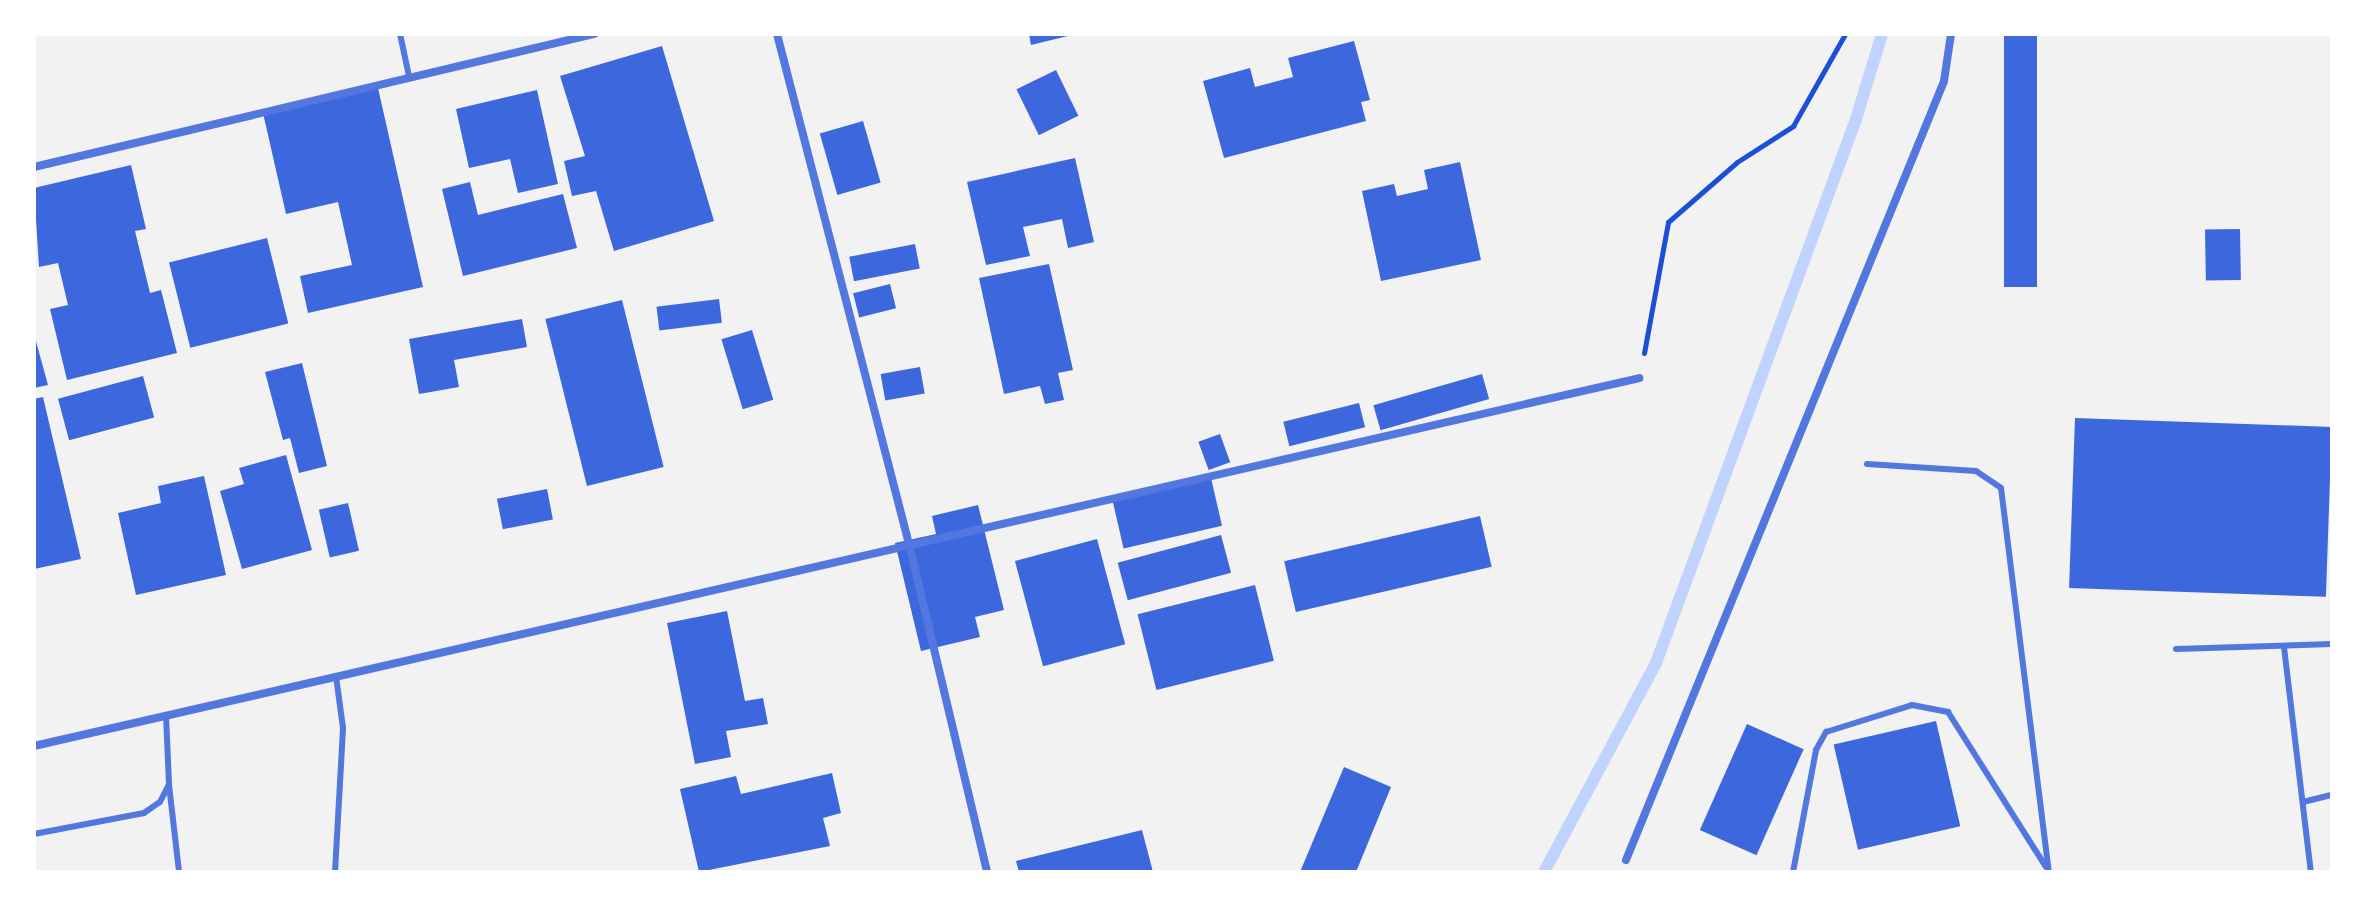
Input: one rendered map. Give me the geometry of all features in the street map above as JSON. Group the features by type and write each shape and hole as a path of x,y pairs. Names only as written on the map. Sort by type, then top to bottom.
{"street":[{"path":"34,167 594,34"},
{"path":"777,34 909,544 987,872"},
{"path":"1626,860 1944,81 1951,34"},
{"path":"34,746 1639,378"}],"lane":[{"path":"400,34 409,76"},
{"path":"1867,464 1976,471 2001,488 2049,871"},
{"path":"2176,649 2332,644"},
{"path":"2284,647 2311,872"},
{"path":"335,872 343,728 336,676"},
{"path":"1793,872 1816,750 1826,732 1912,705 1948,712 2049,871"},
{"path":"166,715 169,784 179,872"},
{"path":"34,834 144,813 160,802 169,784"},
{"path":"2303,802 2332,795"}],"path":[{"path":"1639,378 1668,222 1737,162 1793,126 1845,34"}],"building":[{"path":"1029,34 1072,34 1072,35 1031,45"},
{"path":"2004,34 2037,34 2037,287 2004,287"},
{"path":"1354,41 1370,100 1361,102 1366,121 1224,158 1203,81 1250,68 1255,87 1293,77 1288,58"},
{"path":"662,46 714,221 614,251 596,191 572,196 564,161 585,156 560,76"},
{"path":"1056,70 1078,116 1039,135 1016,89"},
{"path":"378,88 423,287 308,313 300,276 352,265 338,202 286,214 263,113"},
{"path":"537,90 558,184 518,193 510,159 469,168 456,109"},
{"path":"863,121 881,183 837,195 820,133"},
{"path":"1075,158 1094,242 1068,248 1062,219 1023,227 1030,256 986,265 967,182"},
{"path":"1460,162 1481,260 1381,281 1362,191 1394,184 1397,196 1428,189 1424,170"},
{"path":"131,165 146,229 135,231 150,293 161,290 177,353 67,380 50,309 68,305 58,263 39,267 34,188"},
{"path":"470,182 478,215 563,194 577,248 463,276 442,189"},
{"path":"2240,229 2241,280 2206,281 2205,230"},
{"path":"267,238 288,323 190,348 169,262"},
{"path":"915,244 920,269 854,281 849,257"},
{"path":"1049,264 1073,370 1058,373 1064,400 1045,404 1040,386 1004,394 979,278"},
{"path":"890,284 896,308 859,317 853,293"},
{"path":"719,299 722,323 659,330 656,307"},
{"path":"622,300 664,467 587,486 545,319"},
{"path":"522,319 527,347 454,360 459,387 419,394 409,339"},
{"path":"752,330 773,400 743,409 721,339"},
{"path":"34,334 48,385 34,388"},
{"path":"302,363 327,466 299,473 290,438 283,440 265,372"},
{"path":"920,367 925,394 885,401 881,374"},
{"path":"1482,374 1489,399 1381,430 1373,405"},
{"path":"143,376 154,418 69,440 58,399"},
{"path":"43,397 81,559 34,569 34,399"},
{"path":"1359,403 1365,427 1289,446 1283,422"},
{"path":"2075,418 2332,427 2326,597 2069,588"},
{"path":"1220,434 1230,462 1209,470 1198,442"},
{"path":"286,455 312,550 242,569 220,491 244,484 239,468"},
{"path":"204,476 226,575 136,595 118,513 161,503 158,486"},
{"path":"1211,478 1222,526 1124,548 1113,501"},
{"path":"547,489 553,519 503,529 497,499"},
{"path":"348,503 359,551 330,557 319,510"},
{"path":"978,505 1004,610 975,617 980,637 921,651 895,543 936,534 932,516"},
{"path":"1480,516 1492,567 1296,612 1284,561"},
{"path":"1221,535 1231,573 1128,600 1118,563"},
{"path":"1097,539 1125,644 1043,666 1015,561"},
{"path":"1255,585 1274,661 1156,690 1138,614"},
{"path":"727,611 745,701 763,698 768,724 726,731 731,757 695,764 667,623"},
{"path":"1936,721 1960,826 1858,850 1834,745"},
{"path":"1747,724 1804,749 1756,855 1700,830"},
{"path":"1344,767 1391,787 1356,872 1300,872"},
{"path":"832,773 841,813 823,818 830,846 699,872 680,789 736,776 741,794"},
{"path":"1142,830 1153,872 1019,872 1016,861"}],"waterway":[{"path":"1544,872 1656,663 1856,119 1882,34"}]}
